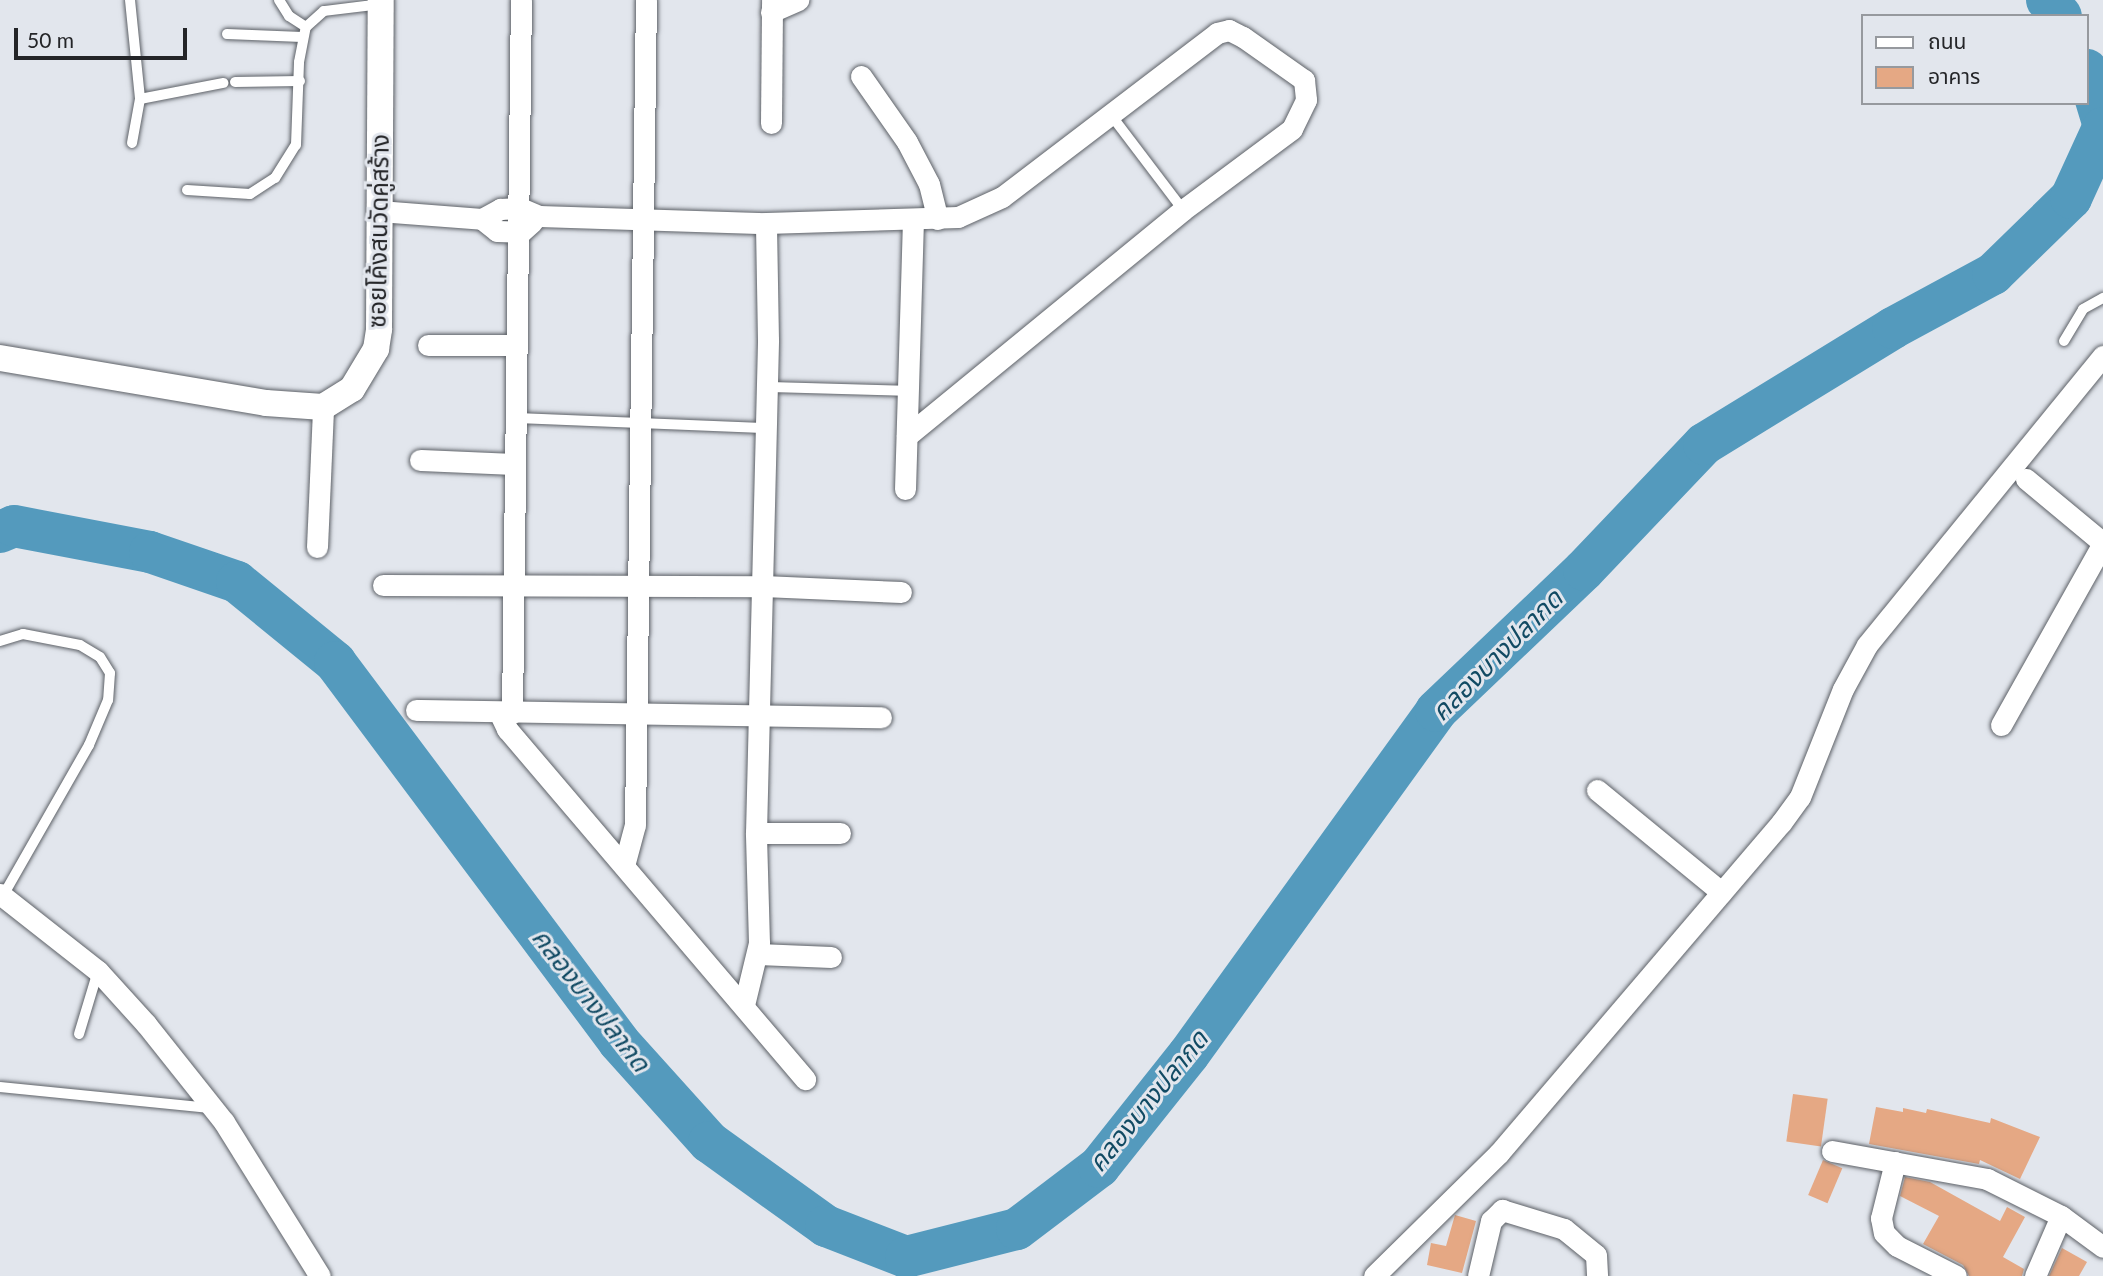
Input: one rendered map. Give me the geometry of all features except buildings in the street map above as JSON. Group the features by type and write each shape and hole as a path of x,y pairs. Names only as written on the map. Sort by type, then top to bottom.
{"street":[{"path":"521,0 517,129 529,212 521,232 516,345 515,587 507,729 625,862 805,1079"},
{"path":"625,862 635,825 646,0"},
{"path":"771,123 772,6 798,0"},
{"name":"ซอยโค้งสนวัดคู่สร้าง","path":"323,407 352,389 376,349 381,2"},
{"path":"482,219 499,209 644,221 766,223 913,222 938,219 976,212 1002,197 1217,33 1228,30 1304,80 1306,100 1292,129 1182,210 907,436"},
{"path":"861,76 907,142 929,184 938,219"},
{"path":"380,211 482,219 497,231 521,232"},
{"path":"905,489 913,222"},
{"path":"744,1006 758,954 756,833 763,586 766,223"},
{"path":"428,345 516,345"},
{"path":"1374,1276 1499,1153 1800,797 1843,689 1867,645 2103,356"},
{"path":"0,358 266,403 323,407 317,547"},
{"path":"420,460 515,464"},
{"path":"2001,725 2103,543 2026,479"},
{"path":"383,585 640,588 763,586 901,592"},
{"path":"416,710 506,714 637,712 881,717"},
{"path":"1597,790 1721,892"},
{"path":"756,833 840,833"},
{"path":"1,895 98,971 212,1108 302,1240 320,1276"},
{"path":"758,954 831,957"},
{"path":"1832,1150 1987,1179 2061,1216 2103,1247"},
{"path":"1895,1162 1881,1218 1884,1233 1897,1246 1956,1276"},
{"path":"1479,1276 1491,1221 1502,1210 1564,1229 1596,1255 1597,1276"},
{"path":"2035,1276 2061,1216"}],"lane":[{"path":"130,0 140,99 132,143"},
{"path":"279,0 304,32"},
{"path":"187,190 250,194 275,178 296,145 304,32 324,11 381,2"},
{"path":"228,34 304,32"},
{"path":"235,82 300,80"},
{"path":"140,99 223,83"},
{"path":"1111,115 1182,210"},
{"path":"2064,341 2083,309 2103,298"},
{"path":"766,387 908,391"},
{"path":"516,418 764,428"},
{"path":"0,641 23,634 80,645 100,657 110,673 108,700 89,745 1,895"},
{"path":"79,1034 98,971"},
{"path":"0,1087 212,1108"}],"waterway":[{"name":"คลองบางปลากด","path":"2047,0 2059,14"},
{"name":"คลองบางปลากด","path":"2089,77 2103,123"},
{"name":"คลองบางปลากด","path":"0,532 14,526 150,552 237,582 335,662 619,1042 709,1142 826,1226 906,1257 1017,1229 1099,1167 1189,1054 1436,711 1584,570 1704,444 1893,328 1993,274 2071,198 2103,128"}]}
